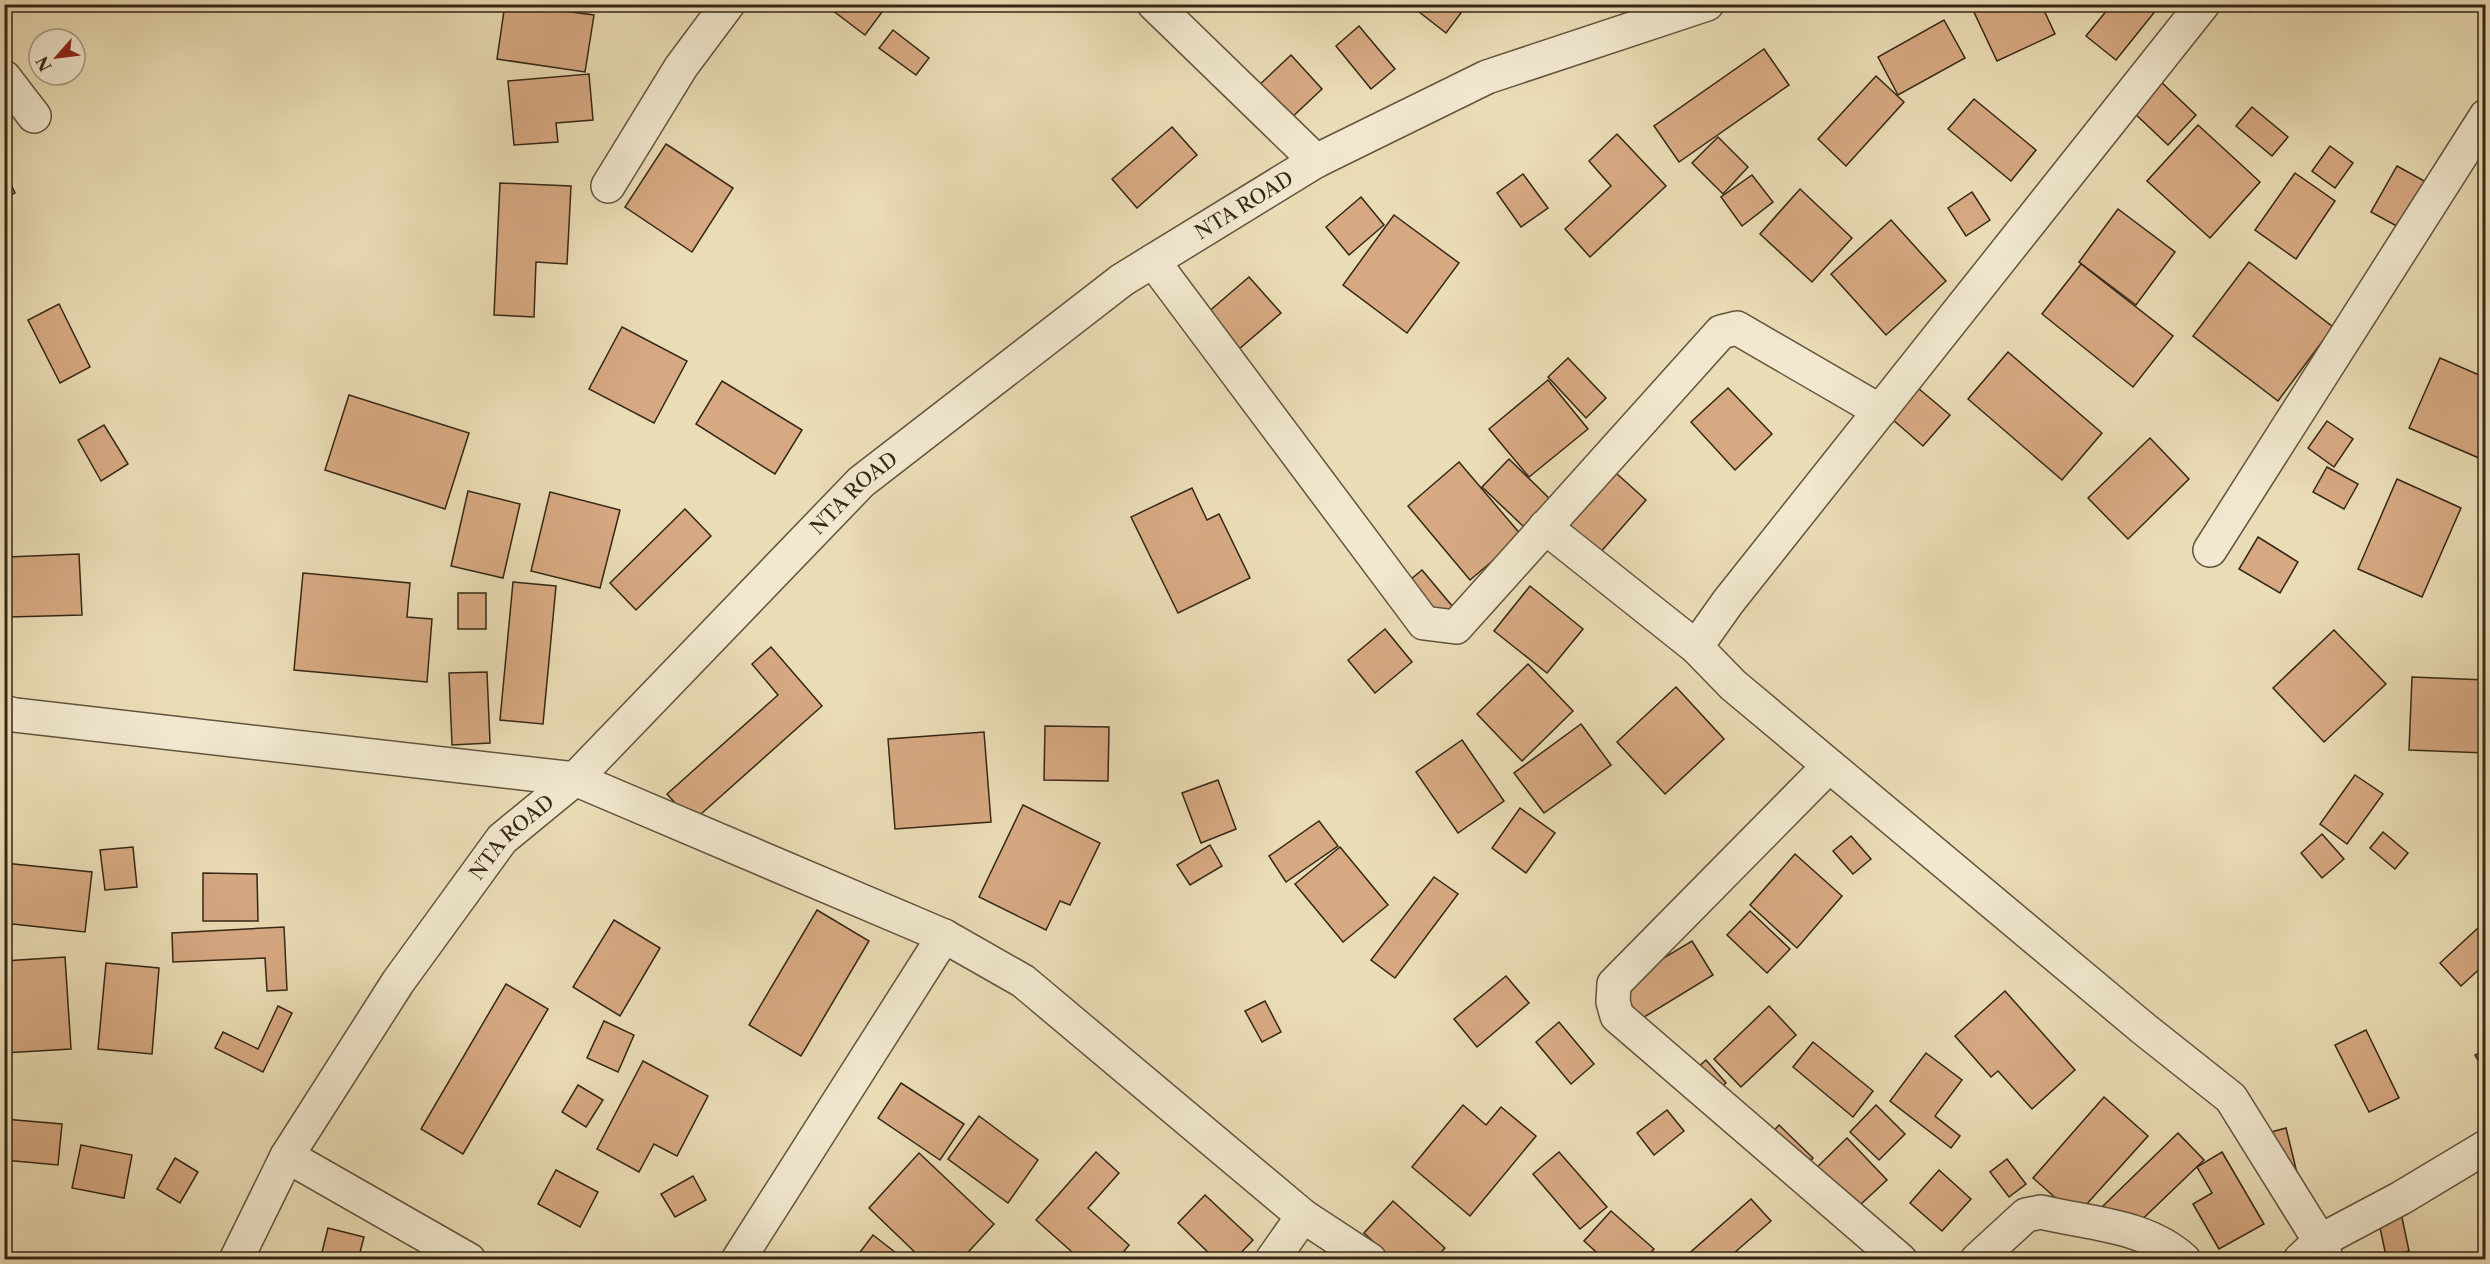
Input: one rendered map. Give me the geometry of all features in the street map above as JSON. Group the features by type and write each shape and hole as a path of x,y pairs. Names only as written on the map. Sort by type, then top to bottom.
{"street":[{"path":"608,186 681,67 728,4"},
{"path":"1154,4 1316,161"},
{"name":"NTA ROAD","path":"236,1260 287,1156 398,982 502,839 575,779 861,482 1122,280 1316,161 1487,77 1707,4"},
{"path":"1696,647 1728,602 2203,4"},
{"path":"4,77 34,116"},
{"path":"2210,550 2486,116"},
{"path":"1153,261 1424,623 1456,627 1721,332 1737,328 1880,411"},
{"path":"1545,527 1696,647 1732,685 2144,1029 2231,1098 2316,1254 2486,1147"},
{"path":"4,712 575,779 944,936 1023,981 1303,1216 1370,1260"},
{"path":"1829,766 1614,984 1613,1002 1617,1016 1900,1260"},
{"path":"738,1260 944,936"},
{"path":"287,1156 454,1255"},
{"path":"1977,1260 2026,1215 2041,1212 2151,1237 2173,1250 2184,1260"},
{"path":"1272,1260 1303,1216"}],"building":[{"path":"505,4 564,4 564,11 594,15 585,72 497,59"},
{"path":"824,4 888,4 865,35"},
{"path":"1409,4 1450,4 1461,13 1446,33"},
{"path":"1984,4 2041,4 2055,34 1997,61 1973,10"},
{"path":"2112,4 2161,4 2116,60 2086,36"},
{"path":"2239,4 2255,4 2249,12"},
{"path":"1944,20 1965,58 1898,95 1878,57"},
{"path":"1359,26 1395,69 1371,89 1336,46"},
{"path":"893,30 929,58 916,75 879,48"},
{"path":"1764,49 1789,85 1679,162 1654,126"},
{"path":"1291,55 1322,89 1287,122 1256,88"},
{"path":"589,74 593,120 556,123 558,142 514,145 508,81"},
{"path":"1876,76 1904,102 1846,166 1818,139"},
{"path":"2158,79 2196,115 2168,145 2130,109"},
{"path":"1974,99 2036,150 2011,181 1948,129"},
{"path":"2252,107 2288,137 2272,156 2236,126"},
{"path":"2198,125 2260,182 2210,238 2147,181"},
{"path":"1172,127 1197,155 1137,208 1112,179"},
{"path":"1617,134 1666,186 1590,257 1565,229 1611,186 1589,161"},
{"path":"1718,137 1748,167 1723,194 1692,163"},
{"path":"666,144 733,188 692,252 625,207"},
{"path":"2330,146 2353,163 2335,188 2312,171"},
{"path":"2397,166 2428,183 2402,229 2371,212"},
{"path":"4,170 15,193 4,198"},
{"path":"2295,173 2335,201 2296,259 2255,230"},
{"path":"1523,174 1548,208 1521,227 1497,193"},
{"path":"1752,175 1773,202 1742,226 1721,197"},
{"path":"500,183 571,186 567,264 536,262 534,317 494,315"},
{"path":"1800,189 1852,238 1812,282 1760,234"},
{"path":"1972,192 1990,220 1966,236 1948,208"},
{"path":"1361,197 1384,225 1349,255 1326,227"},
{"path":"2118,209 2175,252 2136,305 2079,262"},
{"path":"1394,215 1459,263 1407,333 1343,285"},
{"path":"1891,220 1946,281 1886,335 1831,274"},
{"path":"2249,262 2333,327 2278,401 2193,336"},
{"path":"2081,264 2173,336 2133,387 2042,314"},
{"path":"1249,277 1281,313 1224,362 1193,325"},
{"path":"59,304 90,367 60,383 28,320"},
{"path":"622,327 687,361 654,423 589,389"},
{"path":"2008,352 2102,433 2062,480 1968,399"},
{"path":"1568,358 1606,398 1586,418 1548,377"},
{"path":"2440,358 2486,378 2486,461 2409,428"},
{"path":"1548,380 1588,429 1529,477 1489,429"},
{"path":"722,381 802,430 775,474 696,424"},
{"path":"1728,388 1772,434 1735,470 1691,422"},
{"path":"1918,388 1950,415 1923,446 1892,419"},
{"path":"349,395 469,433 445,509 325,470"},
{"path":"2327,421 2353,439 2334,467 2308,448"},
{"path":"104,425 128,464 101,481 78,440"},
{"path":"2150,438 2189,479 2128,539 2088,498"},
{"path":"1509,459 1551,500 1525,528 1482,487"},
{"path":"1459,462 1522,536 1470,580 1408,506"},
{"path":"2327,467 2358,484 2344,509 2313,492"},
{"path":"1616,473 1646,500 1592,562 1561,535"},
{"path":"2397,479 2461,508 2422,597 2358,569"},
{"path":"1192,488 1207,520 1219,514 1250,578 1178,613 1131,517"},
{"path":"468,491 520,504 503,578 451,566"},
{"path":"550,492 620,510 600,588 531,571"},
{"path":"685,509 711,536 636,610 610,583"},
{"path":"2258,537 2298,562 2280,593 2239,569"},
{"path":"79,554 82,615 10,617 8,557"},
{"path":"1422,570 1453,607 1430,626 1399,589"},
{"path":"303,573 410,583 407,617 432,619 427,682 294,670"},
{"path":"513,582 556,586 543,724 500,720"},
{"path":"1530,586 1583,629 1547,673 1494,631"},
{"path":"458,593 486,593 486,629 458,629"},
{"path":"1385,629 1412,662 1375,693 1348,660"},
{"path":"2334,630 2386,684 2324,742 2273,688"},
{"path":"771,647 822,706 692,822 667,794 778,695 752,664"},
{"path":"1528,664 1573,711 1522,761 1477,714"},
{"path":"487,672 490,743 452,745 449,673"},
{"path":"2412,677 2486,680 2486,753 2409,750"},
{"path":"1676,687 1724,739 1665,794 1617,742"},
{"path":"1581,724 1611,765 1544,813 1514,773"},
{"path":"1045,726 1109,727 1108,781 1044,780"},
{"path":"984,732 991,822 895,829 888,739"},
{"path":"1462,740 1504,801 1458,833 1416,772"},
{"path":"2355,775 2383,794 2347,844 2320,824"},
{"path":"1218,780 1236,829 1201,843 1182,793"},
{"path":"1023,805 1100,843 1070,905 1060,901 1046,930 979,897"},
{"path":"1520,808 1555,833 1526,873 1492,848"},
{"path":"1319,821 1338,846 1286,882 1269,856"},
{"path":"2383,832 2408,853 2395,869 2370,848"},
{"path":"2322,834 2344,859 2322,878 2301,853"},
{"path":"1851,836 1871,859 1853,874 1833,851"},
{"path":"1210,845 1222,866 1190,885 1177,865"},
{"path":"133,847 137,887 105,890 100,850"},
{"path":"1340,847 1388,905 1343,942 1295,884"},
{"path":"1795,854 1842,896 1797,948 1750,905"},
{"path":"4,863 92,872 85,932 4,923"},
{"path":"203,873 257,874 258,921 203,921"},
{"path":"1434,877 1458,894 1395,978 1371,960"},
{"path":"817,910 869,941 801,1056 749,1025"},
{"path":"1750,911 1790,949 1767,973 1727,935"},
{"path":"614,920 660,948 620,1016 573,987"},
{"path":"284,927 287,990 267,991 265,958 173,962 172,933"},
{"path":"2478,928 2486,936 2486,963 2461,986 2440,963"},
{"path":"1692,941 1713,975 1618,1033 1597,998"},
{"path":"65,957 71,1049 4,1053 4,961"},
{"path":"106,963 159,968 152,1054 98,1049"},
{"path":"1506,976 1529,1003 1477,1047 1454,1019"},
{"path":"506,984 548,1009 463,1154 421,1129"},
{"path":"2005,991 2075,1070 2032,1109 1998,1071 1991,1077 1955,1036"},
{"path":"1265,1001 1281,1032 1262,1042 1245,1011"},
{"path":"278,1006 292,1013 263,1072 215,1048 223,1032 258,1049"},
{"path":"1769,1006 1796,1035 1741,1087 1714,1059"},
{"path":"604,1021 634,1035 618,1072 587,1058"},
{"path":"1559,1022 1594,1064 1571,1084 1536,1042"},
{"path":"2366,1030 2399,1098 2369,1112 2335,1045"},
{"path":"1813,1042 1873,1091 1853,1117 1793,1067"},
{"path":"2486,1050 2486,1073 2475,1055"},
{"path":"1926,1053 1962,1080 1935,1116 1960,1136 1951,1148 1890,1101"},
{"path":"1706,1060 1726,1083 1706,1100 1686,1078"},
{"path":"643,1061 708,1096 677,1156 654,1144 639,1172 597,1149"},
{"path":"901,1083 964,1124 940,1160 878,1118"},
{"path":"578,1085 603,1100 586,1127 562,1112"},
{"path":"2104,1097 2148,1136 2076,1216 2033,1178"},
{"path":"1463,1105 1486,1125 1501,1107 1536,1136 1470,1216 1412,1167"},
{"path":"1876,1105 1905,1134 1879,1160 1850,1132"},
{"path":"1667,1110 1684,1131 1654,1155 1637,1133"},
{"path":"979,1116 1038,1160 1008,1203 948,1159"},
{"path":"4,1119 62,1124 58,1165 4,1160"},
{"path":"1779,1125 1813,1158 1792,1181 1758,1148"},
{"path":"2286,1128 2297,1173 2264,1181 2253,1137"},
{"path":"2178,1133 2204,1160 2129,1232 2103,1206"},
{"path":"1847,1138 1887,1180 1848,1216 1809,1175"},
{"path":"81,1145 132,1155 124,1198 72,1188"},
{"path":"1096,1152 1119,1173 1088,1208 1129,1245 1117,1260 1081,1260 1036,1220"},
{"path":"1559,1152 1607,1207 1580,1229 1533,1174"},
{"path":"2222,1152 2264,1224 2219,1249 2193,1204 2212,1193 2197,1167"},
{"path":"919,1153 994,1224 961,1260 923,1260 869,1208"},
{"path":"175,1158 198,1172 180,1203 157,1189"},
{"path":"2007,1159 2026,1184 2009,1197 1990,1172"},
{"path":"556,1170 598,1192 580,1227 538,1204"},
{"path":"1939,1170 1971,1199 1942,1231 1910,1203"},
{"path":"693,1176 706,1200 675,1217 661,1194"},
{"path":"1205,1195 1253,1240 1234,1260 1216,1260 1178,1223"},
{"path":"1751,1199 1771,1221 1734,1253 1740,1260 1687,1260 1685,1257"},
{"path":"1393,1201 1445,1248 1434,1260 1393,1260 1364,1233"},
{"path":"1611,1211 1654,1249 1644,1260 1605,1260 1584,1241"},
{"path":"2401,1213 2409,1251 2386,1256 2378,1218"},
{"path":"328,1228 364,1237 358,1260 320,1260"},
{"path":"873,1235 905,1260 854,1260"}]}
